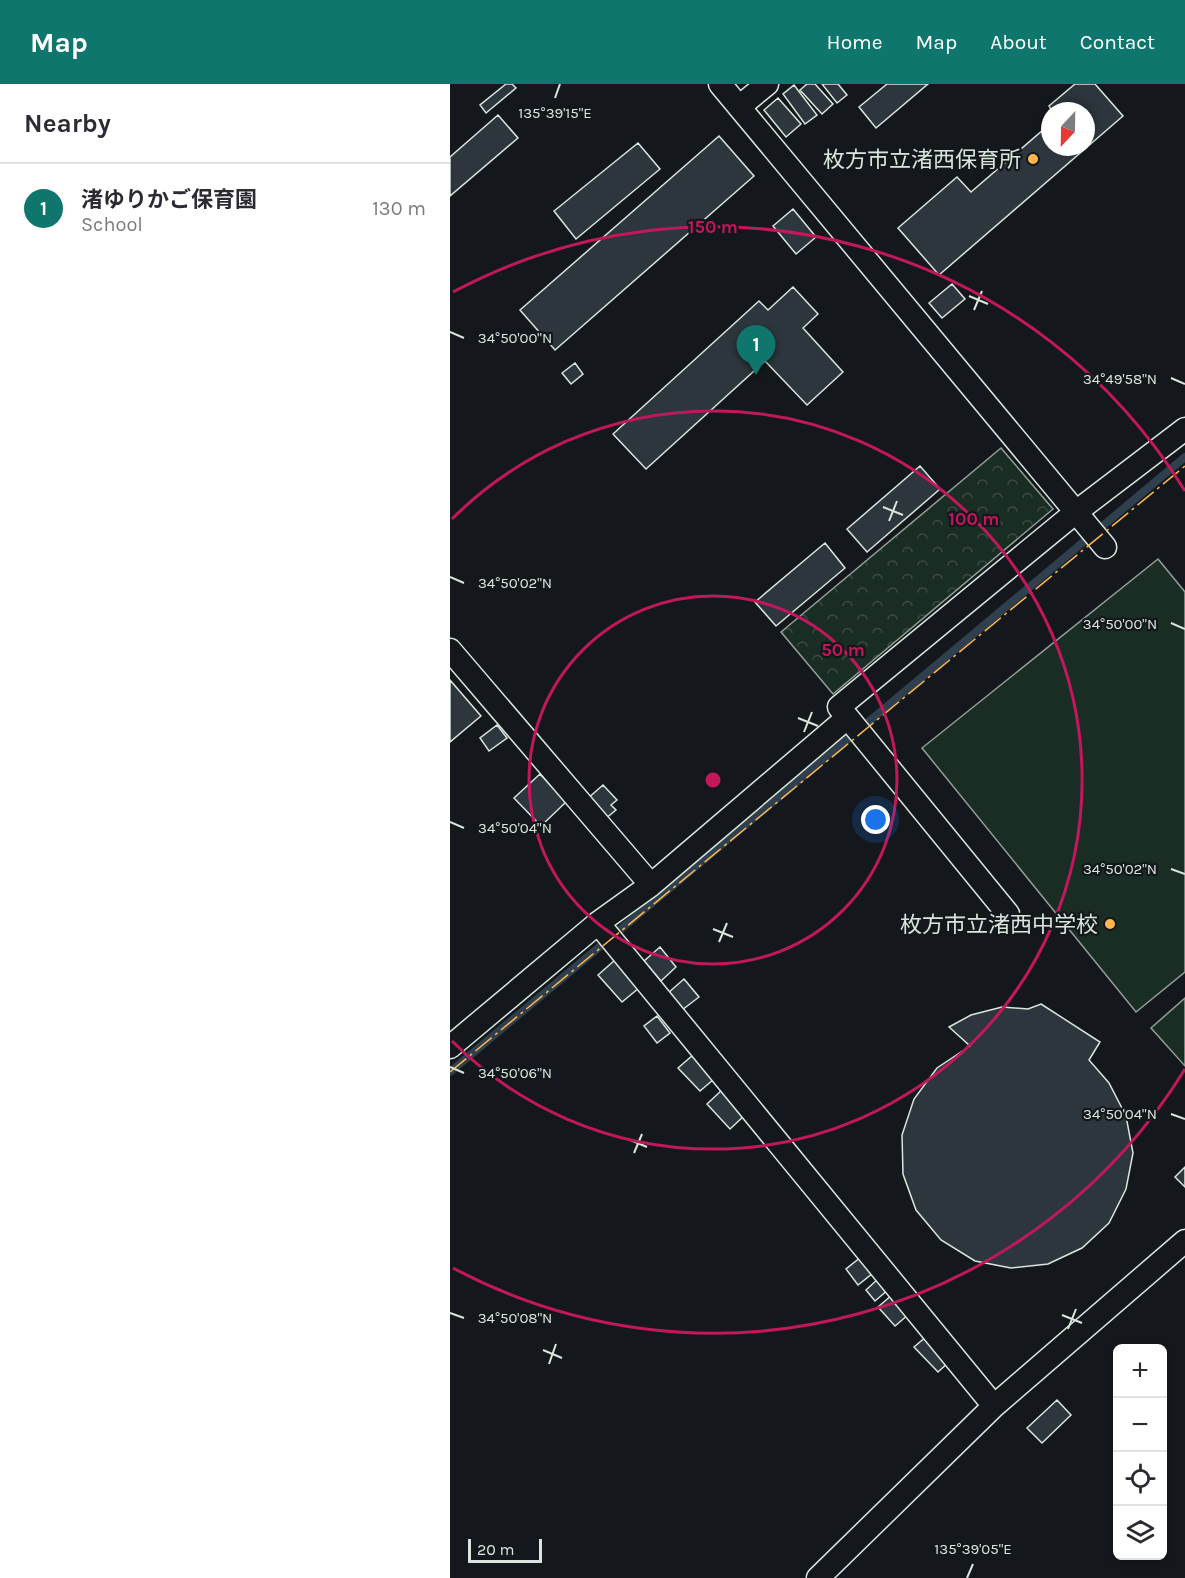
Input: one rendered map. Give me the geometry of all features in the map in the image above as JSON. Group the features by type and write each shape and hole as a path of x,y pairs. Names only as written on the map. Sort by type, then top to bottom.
{"street":[{"path":"720,84 1105,547"},
{"path":"739,107 767,84"},
{"path":"1008,914 839,707 1080,518 1185,429"},
{"path":"450,650 651,885"},
{"path":"450,1047 598,923 651,885 848,718"},
{"path":"598,923 994,1406"},
{"path":"818,1578 994,1406 1185,1241"}],"green space":[{"path":"1001,448 1053,509 833,694 781,632"},
{"name":"枚方市立渚西中学校","path":"1158,559 1185,592 1185,972 1136,1012 922,748"},
{"path":"1185,998 1185,1066 1151,1028"}],"building":[{"path":"506,84 512,84 516,88 486,113 480,105"},
{"path":"807,84 815,84 833,104 822,114 800,90"},
{"path":"822,84 838,84 847,95 837,103"},
{"path":"887,84 928,84 876,128 859,107"},
{"path":"1075,84 1095,84 1123,116 1095,140 1095,102 1054,102"},
{"path":"794,85 817,115 805,124 783,94"},
{"path":"778,98 801,124 786,137 764,110"},
{"path":"498,115 518,138 450,196 450,157"},
{"path":"1041,132 1041,156 1077,156 939,275 898,228 957,177 971,192"},
{"path":"719,136 754,176 555,350 520,310"},
{"path":"638,143 660,169 576,239 554,211"},
{"path":"793,209 816,237 796,254 773,226"},
{"path":"952,284 965,299 942,318 929,303"},
{"path":"793,287 818,314 803,328 843,372 807,405 765,361 646,469 613,434 759,301 768,310"},
{"path":"575,363 583,374 571,384 562,373"},
{"path":"920,466 940,489 867,552 847,529"},
{"path":"825,543 845,568 776,626 755,602"},
{"path":"450,680 481,716 450,742"},
{"path":"497,725 507,738 489,751 480,738"},
{"path":"540,774 566,802 541,826 514,798"},
{"path":"603,785 617,800 611,805 616,810 605,819 587,799"},
{"path":"660,947 676,967 661,981 644,961"},
{"path":"615,960 639,988 622,1002 598,975"},
{"path":"684,979 699,997 682,1010 668,993"},
{"path":"1041,1004 1100,1042 1089,1060 1109,1083 1126,1116 1133,1153 1126,1189 1109,1223 1082,1248 1048,1264 1011,1268 975,1261 941,1240 916,1210 903,1174 902,1135 914,1099 937,1068 970,1046 949,1027 971,1015 1002,1007 1028,1009"},
{"path":"657,1016 670,1033 657,1043 644,1026"},
{"path":"693,1055 714,1079 700,1091 678,1068"},
{"path":"722,1090 745,1115 730,1129 707,1104"},
{"path":"1185,1167 1185,1187 1175,1177"},
{"path":"861,1257 873,1273 858,1285 846,1269"},
{"path":"879,1278 889,1289 875,1301 866,1290"},
{"path":"892,1295 909,1314 895,1326 878,1307"},
{"path":"927,1336 950,1361 938,1372 914,1347"},
{"path":"1057,1400 1071,1415 1042,1443 1027,1428"}],"waterway":[{"path":"450,1072 1185,457"}],"power":[{"path":"450,1072 1185,466"}],"place":[{"name":"枚方市立渚西保育所","path":"1033,159"},
{"name":"渚ゆりかご保育園","path":"756,375"},
{"name":"枚方市立渚西中学校","path":"1110,924"}]}
